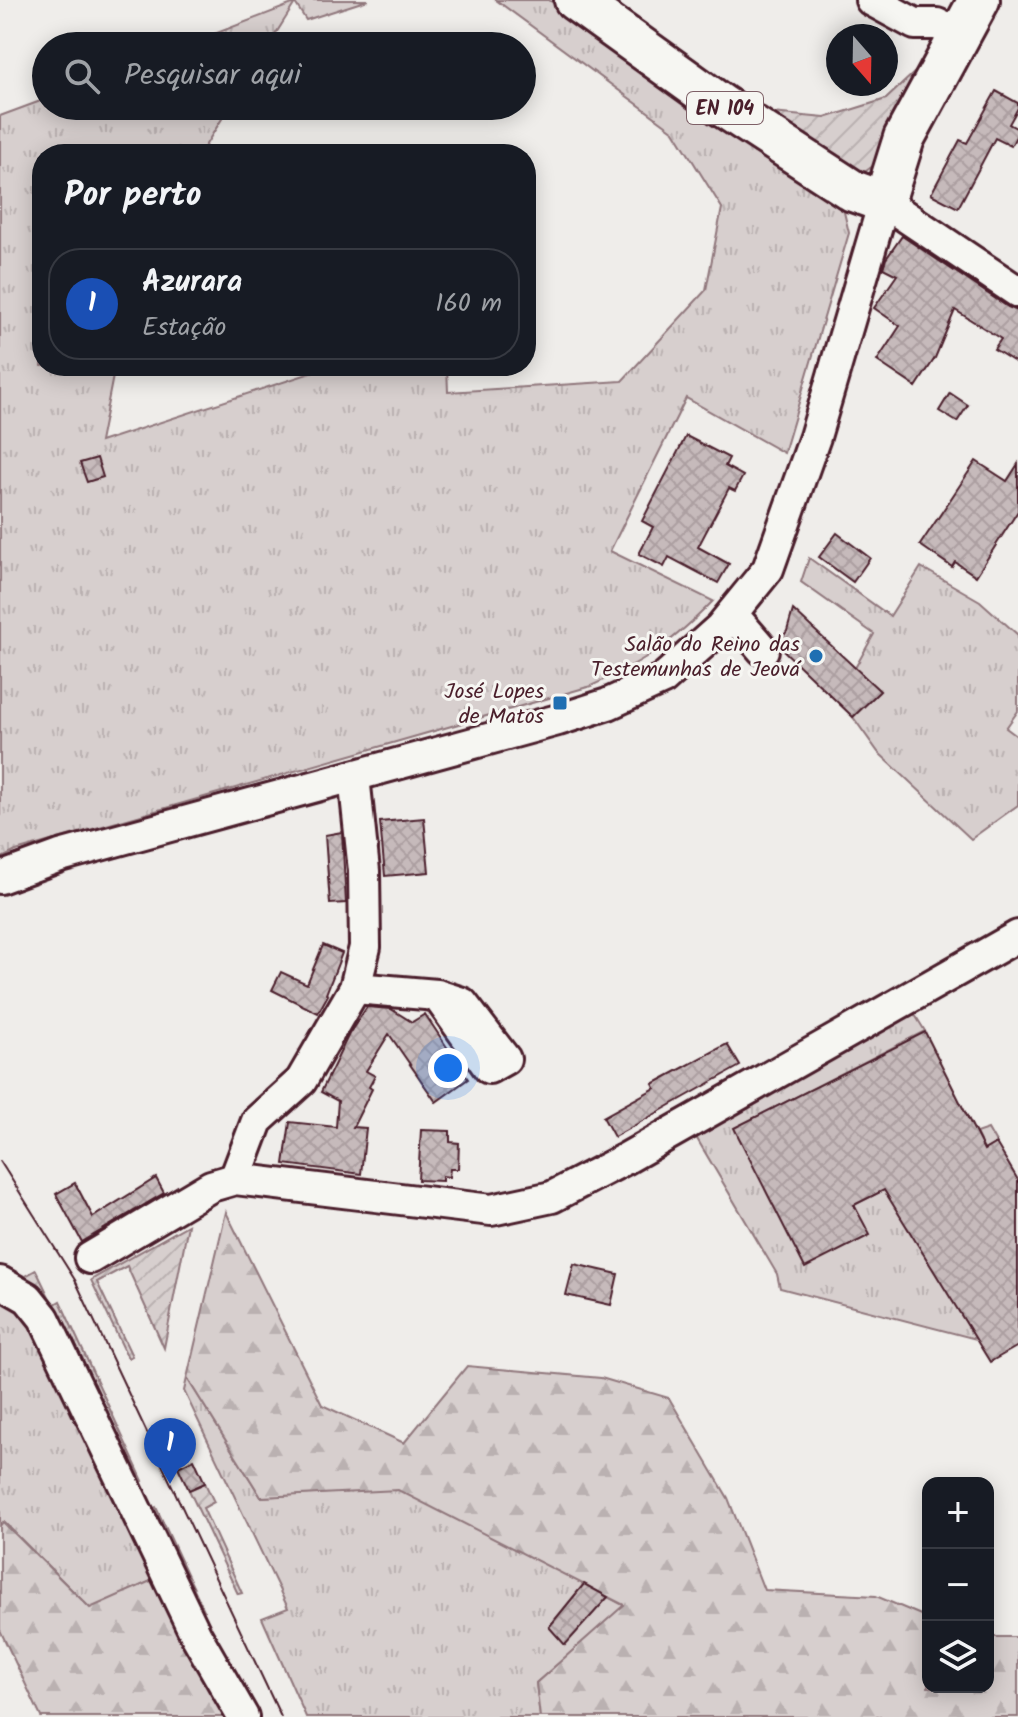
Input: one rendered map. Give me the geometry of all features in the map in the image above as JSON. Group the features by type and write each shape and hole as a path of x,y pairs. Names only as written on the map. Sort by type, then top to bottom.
{"main road":[{"name":"EN 104","path":"575,0 721,105 853,191 884,202"},
{"path":"884,202 943,20 979,0"}],"street":[{"path":"871,0 915,24 943,20"},
{"path":"0,878 60,856 608,704 663,679 720,628 768,569 815,437 884,202 1018,292"},
{"path":"732,614 763,650"},
{"path":"235,1179 257,1121 301,1081 355,988 365,947 364,871 354,776"},
{"path":"90,1258 211,1186 235,1179 491,1210 552,1197 625,1159 1018,936"},
{"path":"355,988 437,995"},
{"path":"0,1282 28,1298 44,1318 196,1635 243,1717"}],"green space":[{"path":"296,0 368,0 306,20"},
{"path":"496,0 549,0 715,117 833,194 844,212 849,233 784,453 686,398 610,551 713,601 656,650 591,686 16,851 0,859 0,116 32,104 32,120 221,120 206,144 32,144 32,376 113,376 100,442 301,376 447,376 448,392 622,381 706,290 722,208 674,131"},
{"path":"295,3 277,32 219,32"},
{"path":"931,57 886,130 877,163 866,171 853,170 751,111 825,118 889,96 898,96 898,88"},
{"path":"809,558 890,616 921,567 980,601 1018,635 1018,711 1006,728 1018,737 1018,805 971,839 878,752 853,717 880,691 855,668 874,634 801,582"},
{"path":"912,1010 925,1031 735,1128 869,1235 854,1205 980,1141 976,1133 988,1129 996,1143 894,1204 976,1339 780,1288 777,1274 696,1137"},
{"path":"226,1212 322,1405 404,1443 467,1366 601,1378 669,1398 728,1498 764,1590 876,1596 922,1615 922,1693 994,1693 994,1637 1018,1637 1018,1717 540,1717 536,1683 624,1605 398,1490 261,1497 187,1378"},
{"path":"188,1225 164,1348 127,1266 97,1282 132,1356 128,1358 91,1280"},
{"path":"36,1270 53,1305 60,1301 143,1481 135,1484 148,1511 156,1507 204,1610 195,1615 14,1282"},
{"path":"2,1299 21,1301 153,1580 91,1609 4,1522 0,1525"},
{"path":"187,1378 261,1497 398,1489 584,1584 549,1627 565,1644 608,1597 625,1606 536,1683 540,1717 306,1717 262,1618 288,1608 184,1391"},
{"path":"205,1483 214,1502 203,1508 242,1593 238,1594 189,1490"},
{"path":"3,1522 90,1608 153,1580 228,1717 41,1717 0,1630 0,1526"}],"building":[{"path":"996,91 1018,103 1009,124 1018,129 1018,133 1011,146 995,138 958,208 931,194 960,140 967,143"},
{"path":"902,236 1018,311 1018,364 994,349 1001,339 955,310 935,358 916,387 877,361 900,326 874,308 897,275 883,268"},
{"path":"950,393 968,405 957,422 939,411"},
{"path":"686,436 729,458 725,466 743,476 735,491 729,488 698,547 729,564 718,583 669,557 664,567 639,554 653,527 642,521"},
{"path":"97,458 103,477 87,482 80,463"},
{"path":"976,461 1007,481 1018,464 1018,511 976,576 955,562 952,567 920,545"},
{"path":"837,533 870,558 853,582 819,557"},
{"name":"Salão do Reino das Testemunhas de Jeová","path":"793,610 880,691 853,717 781,648 779,642 787,631"},
{"path":"424,818 429,872 385,876 380,822"},
{"path":"342,832 346,903 330,904 325,835"},
{"path":"323,945 342,953 328,995 318,1013 272,990 281,972 307,984"},
{"path":"367,1007 391,1009 412,1022 425,1014 468,1079 436,1102 389,1034 366,1071 375,1076 369,1087 372,1089 353,1127 366,1128 361,1174 284,1164 290,1122 336,1127 338,1101 321,1092 349,1034"},
{"path":"925,1032 984,1150 996,1143 1018,1180 1018,1346 990,1362 884,1190 854,1205 870,1235 805,1268 734,1128"},
{"path":"727,1044 740,1066 614,1137 603,1117 655,1088 653,1084"},
{"path":"421,1130 450,1131 450,1142 459,1143 458,1169 450,1169 449,1177 442,1176 442,1181 418,1180"},
{"path":"156,1178 164,1193 82,1242 56,1194 75,1183 93,1217"},
{"path":"574,1264 618,1274 611,1305 566,1295"},
{"path":"194,1459 205,1483 189,1490 178,1467"},
{"path":"584,1584 608,1597 565,1645 549,1627"}],"tram line":[{"path":"0,1161 75,1280 281,1717"}],"place":[{"name":"Salão do Reino das Testemunhas de Jeová","path":"816,656"},
{"name":"José Lopes de Matos","path":"560,703"},
{"name":"Azurara","path":"170,1484"}]}
